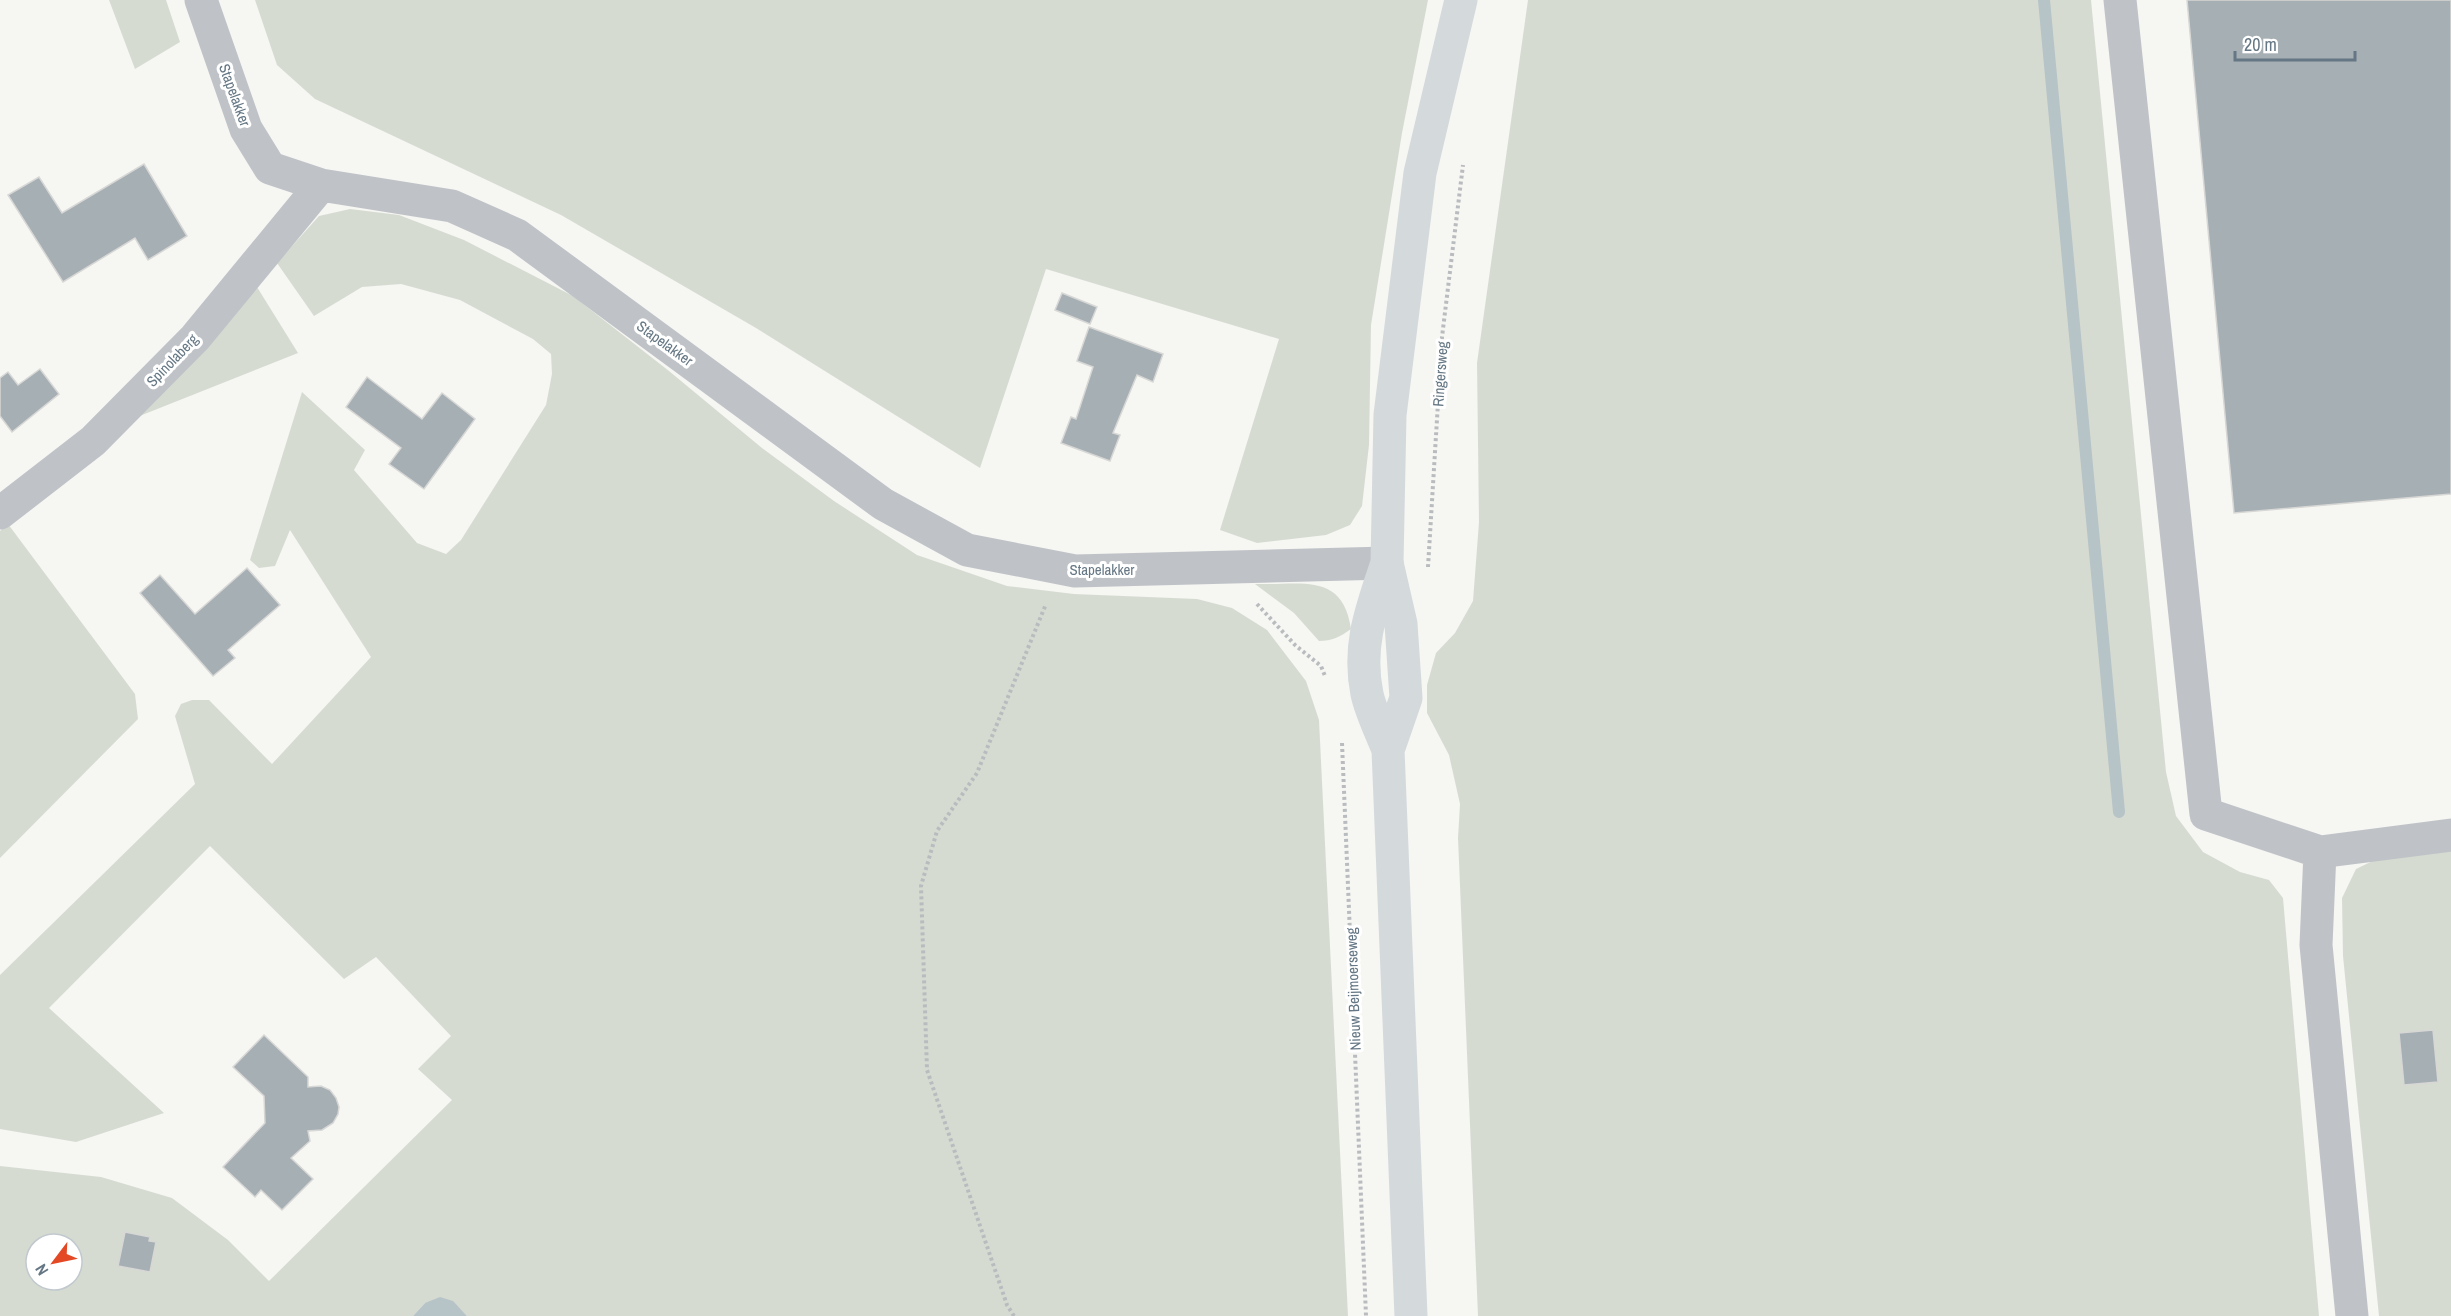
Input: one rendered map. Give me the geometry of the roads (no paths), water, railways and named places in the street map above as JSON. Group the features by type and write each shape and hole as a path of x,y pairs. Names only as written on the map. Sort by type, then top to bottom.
{"main road":[{"path":"1388,750 1406,698 1401,624 1387,563 1390,415 1420,173 1461,0"},
{"path":"1387,563 1366,626 1364,652 1367,694 1388,750 1411,1316"}],"street":[{"name":"Stapelakker","path":"201,0 246,129 270,168 321,185 452,206 518,235 883,504 967,550 1075,571 1387,563"},
{"path":"2120,0 2206,814 2320,852 2451,836"},
{"name":"Spinolaberg","path":"0,513 93,441 195,338 321,185"},
{"path":"2320,852 2316,945 2352,1316"}],"waterway":[{"path":"2044,0 2119,812"}]}
